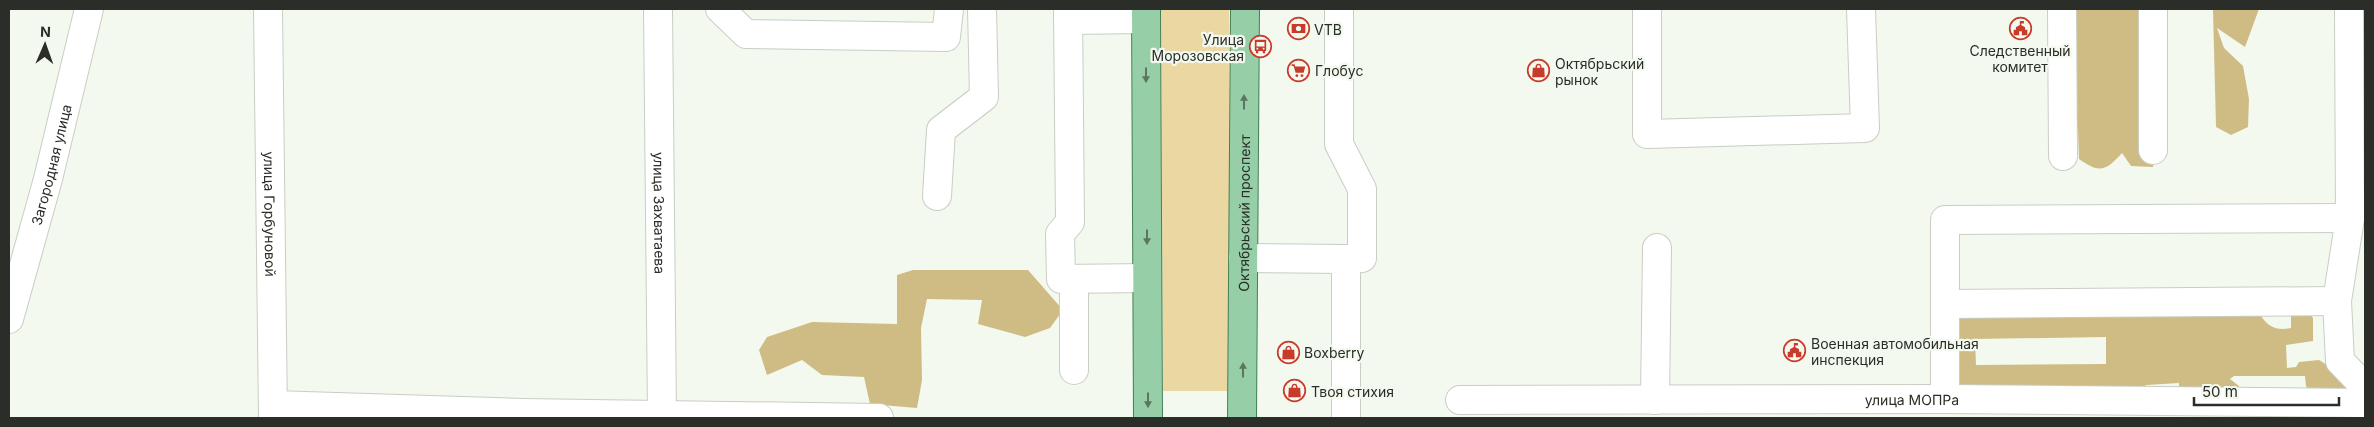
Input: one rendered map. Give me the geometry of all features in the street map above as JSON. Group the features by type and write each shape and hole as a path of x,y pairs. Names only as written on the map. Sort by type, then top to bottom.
{"main road":[{"name":"Октябрьский проспект","path":"1242,418 1245,9"},
{"path":"1146,14 1148,418"}],"street":[{"name":"Загородная улица","path":"9,319 48,179 89,9"},
{"name":"улица Горбуновой","path":"268,9 273,412"},
{"name":"улица Захватаева","path":"658,9 662,416"},
{"path":"720,9 746,34 946,37 949,9"},
{"path":"937,196 941,130 984,97 982,9"},
{"path":"1244,258 1362,258 1362,189 1339,144 1339,9"},
{"path":"1647,9 1647,134 1865,128 1861,9"},
{"path":"2062,9 2063,156"},
{"path":"2152,9 2154,150"},
{"path":"2349,9 2350,218 2337,300 2340,361 2365,387"},
{"path":"1146,14 1068,14 1070,222 1060,234 1061,279 1147,278"},
{"path":"1945,399 1945,220 2350,218"},
{"path":"1655,400 1657,248"},
{"path":"1346,258 1346,418"},
{"path":"1074,279 1074,370"},
{"path":"1945,304 2337,300"},
{"name":"улица МОПРа","path":"1460,400 1655,400 1735,409 1945,399 2365,403"},
{"path":"273,412 879,418"}],"shaded area":[{"path":"1161,9 1229,9 1230,391 1163,391"},
{"path":"2055,9 2155,9 2157,105 2139,118 2155,150 2153,167 2131,166 2122,153 2111,164 2102,168 2092,167 2079,159 2078,129 2057,118"},
{"path":"2213,9 2259,9 2245,47 2217,28 2224,48 2243,66 2249,99 2248,127 2231,135 2216,127"},
{"path":"913,270 1028,270 1063,310 1050,328 1025,337 978,324 982,300 927,299 921,328 922,380 917,408 870,404 864,377 822,375 802,360 767,375 759,350 767,337 812,322 897,324 897,275"},
{"path":"2254,306 2261,317 2269,324 2273,327 2284,329 2291,328 2291,312 2308,312 2313,318 2313,341 2286,345 2287,368 2296,367 2299,362 2319,360 2349,378 2348,392 2312,395 2306,386 2305,376 2234,376 2230,379 2239,386 2237,397 2179,395 2179,383 2147,385 2119,395 1958,386 1958,309","holes":["2106,337 2106,364 1976,365 1975,339"]}],"place":[{"name":"Следственный комитет","path":"2020,28"},
{"name":"VTB","path":"1298,29"},
{"name":"Улица Морозовская","path":"1260,47"},
{"name":"Глобус","path":"1299,70"},
{"name":"Октябрьский рынок","path":"1539,71"},
{"name":"Военная автомобильная инспекция","path":"1795,351"},
{"name":"Boxberry","path":"1288,352"},
{"name":"Твоя стихия","path":"1295,391"}]}
